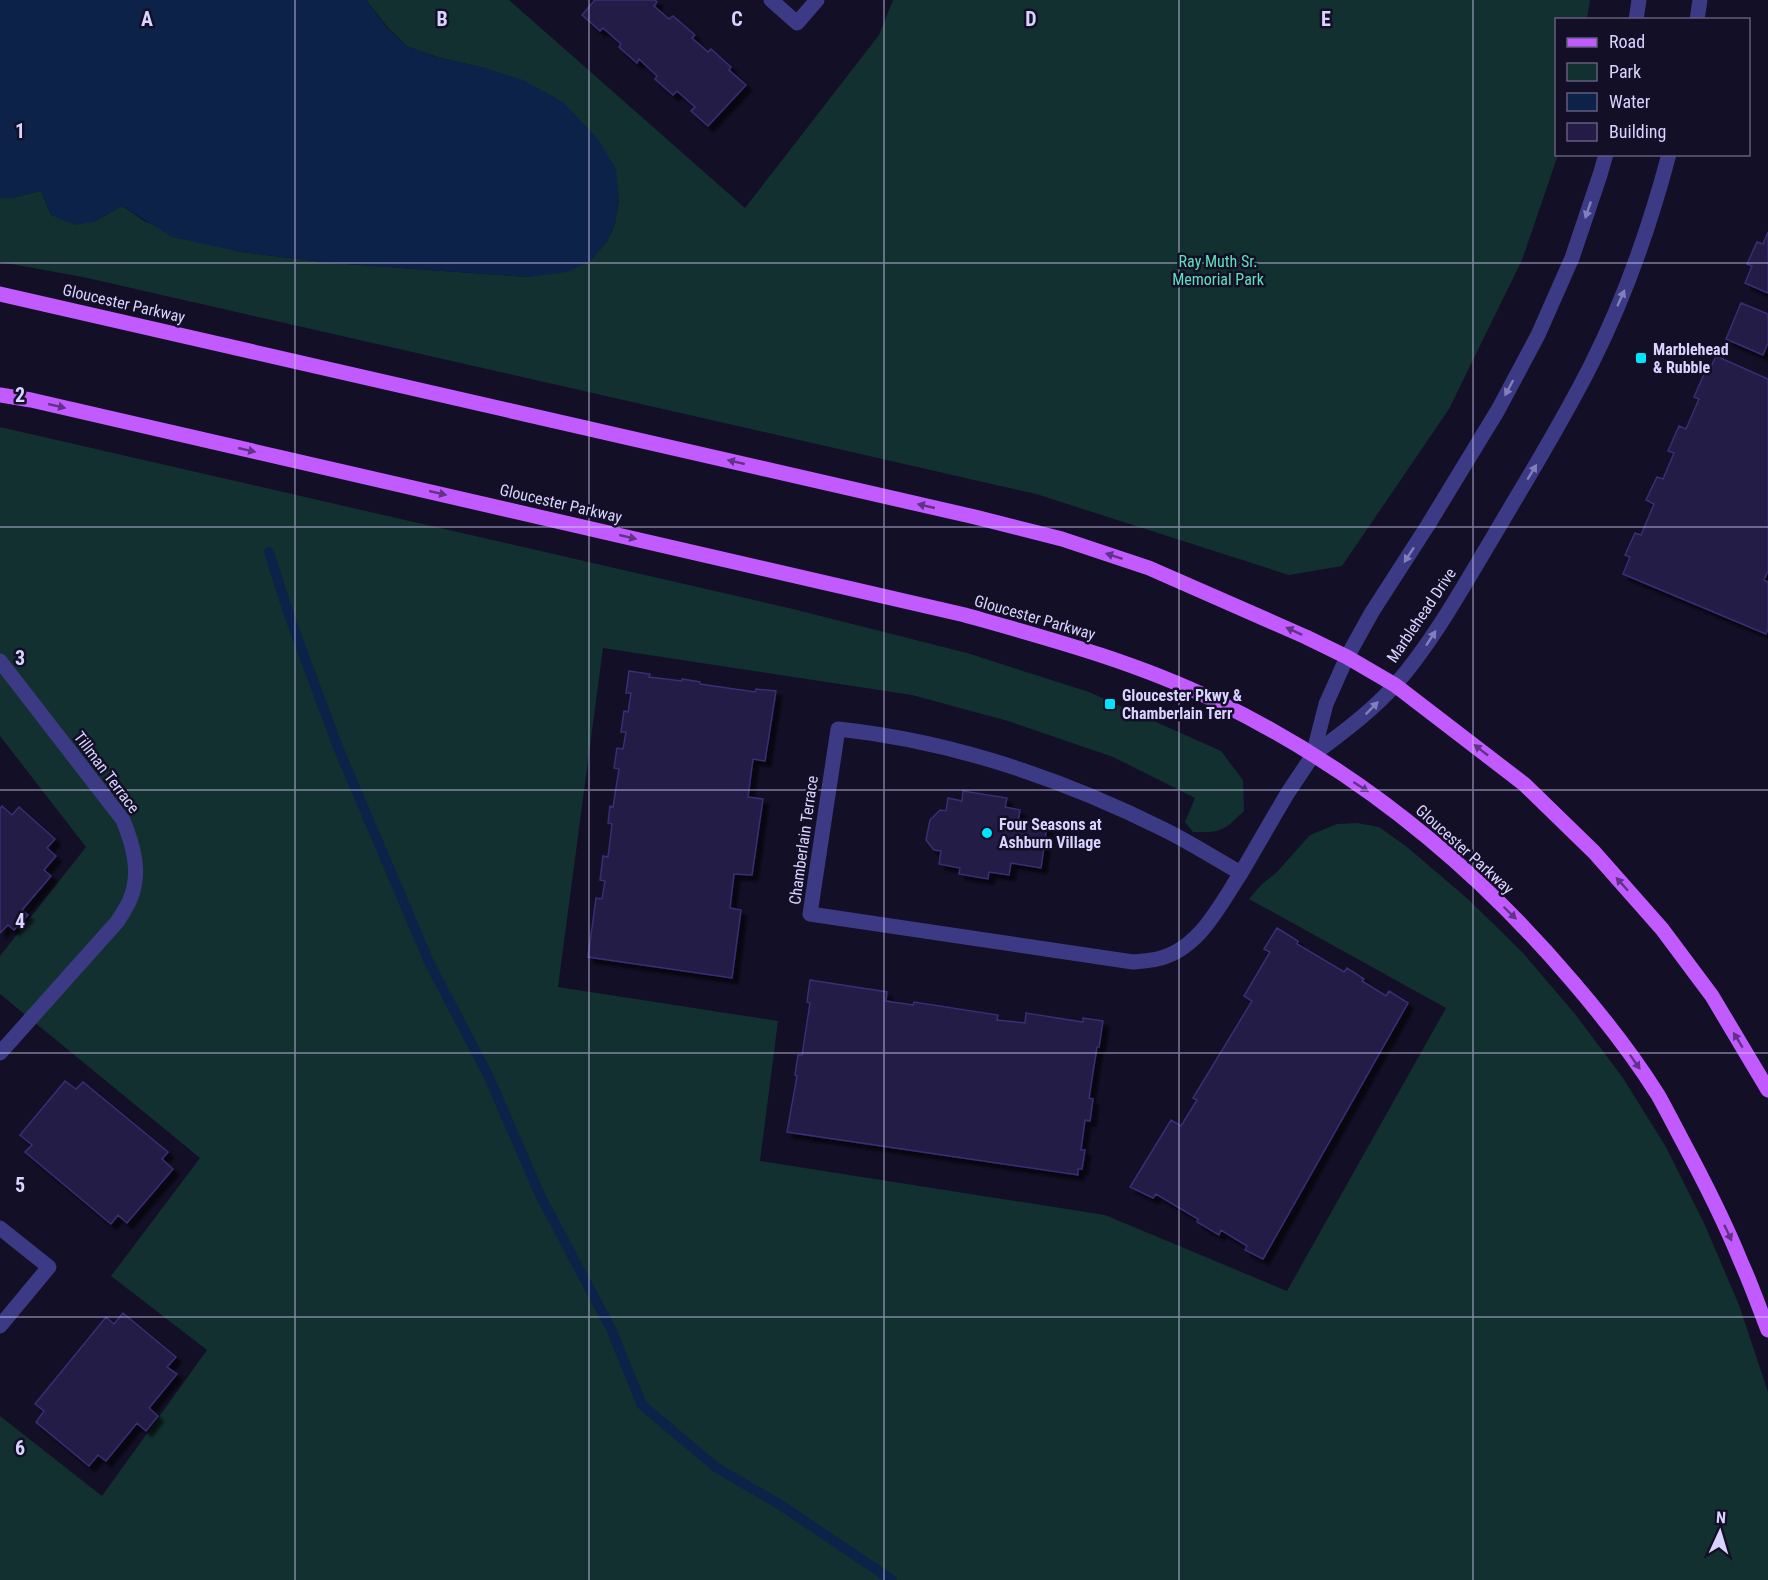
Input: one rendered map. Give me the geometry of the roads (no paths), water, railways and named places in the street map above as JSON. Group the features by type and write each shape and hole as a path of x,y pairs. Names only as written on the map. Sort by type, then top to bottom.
{"main road":[{"name":"Gloucester Parkway","path":"0,294 1062,539 1149,568 1242,607 1347,657 1395,685 1524,784 1594,852 1662,929 1712,996 1768,1090"},
{"name":"Gloucester Parkway","path":"0,395 31,400 965,615 1141,668 1215,701 1313,755 1382,801 1457,862 1539,941 1604,1018 1657,1094 1702,1177 1740,1259 1768,1330"}],"street":[{"path":"771,0 798,23 817,0"},
{"path":"1636,18 1639,0"},
{"path":"1697,18 1700,0"},
{"path":"1313,755 1326,704 1347,657 1372,612 1498,410 1538,335 1572,258 1605,156"},
{"name":"Marblehead Drive","path":"1313,755 1360,720 1395,685 1427,644 1551,440 1593,362 1629,280 1659,192 1668,156"},
{"name":"Tillman Terrace","path":"0,661 123,820 133,844 136,870 131,897 117,922 0,1053"},
{"name":"Chamberlain Terrace","path":"1240,873 1167,831 1090,795 1031,773 929,744 838,729 810,914 1133,962 1158,959 1183,948 1202,932 1240,873 1287,794 1313,755"},
{"path":"0,1228 49,1267 0,1326"}],"water":[{"path":"0,0 366,0 388,29 408,47 523,80 563,102 598,139 616,169 619,199 615,224 606,243 591,261 567,272 528,277 332,263 241,252 172,237 122,206 93,222 75,225 51,215 41,191 11,198 0,197"}],"waterway":[{"path":"269,552 290,618 339,750 430,964 488,1075 540,1195 611,1329 642,1405 717,1468 779,1504 892,1580"}],"place":[{"name":"Marblehead & Rubble","path":"1641,358"},
{"name":"Gloucester Pkwy & Chamberlain Terr","path":"1110,704"},
{"name":"Four Seasons at Ashburn Village","path":"987,833"}],"park label":[{"name":"Ray Muth Sr. Memorial Park","path":"1218,270"}]}
